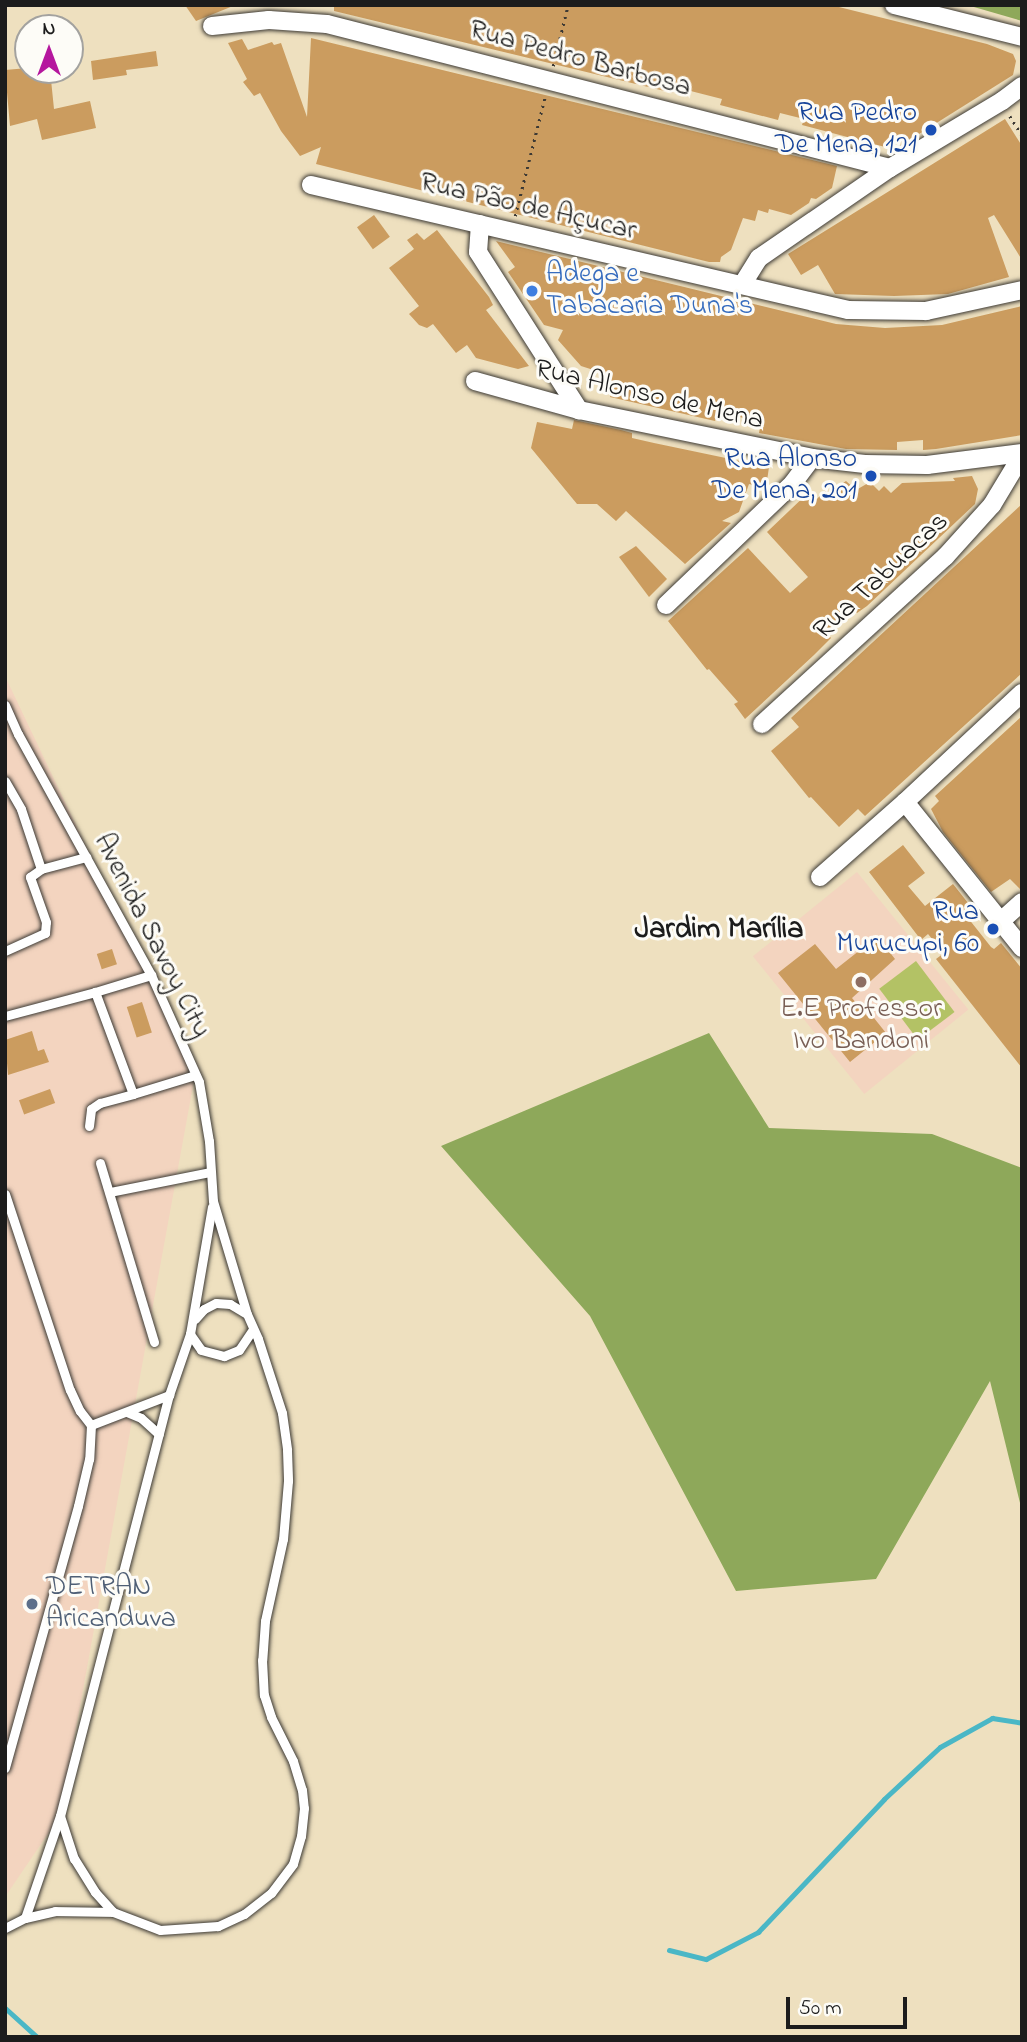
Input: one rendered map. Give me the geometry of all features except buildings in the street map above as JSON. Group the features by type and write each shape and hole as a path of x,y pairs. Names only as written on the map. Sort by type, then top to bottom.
{"street":[{"path":"894,5 1022,37"},
{"name":"Rua Pedro Barbosa","path":"212,26 281,20 327,24 890,168"},
{"path":"742,285 759,258 890,168 1002,101 1022,86"},
{"name":"Rua Pão de Açucar","path":"311,184 848,310 889,313 959,306 1022,290"},
{"path":"480,224 478,252 579,410"},
{"name":"Rua Alonso de Mena","path":"475,381 579,410 812,458 866,464 927,466 1022,454"},
{"name":"Rua Tabuacas","path":"762,724 945,557 992,505 1022,454"},
{"path":"666,605 793,483 812,458"},
{"path":"820,877 1022,693"},
{"path":"905,802 1022,948"},
{"path":"1001,921 1022,902"}],"lane":[{"name":"Avenida Savoy City","path":"5,705 18,734 151,975 195,1075 209,1141 213,1201"},
{"path":"5,781 21,809 41,869"},
{"path":"5,951 45,933 46,922 30,877 41,869 86,856"},
{"path":"5,1016 151,975"},
{"path":"95,992 133,1094"},
{"path":"89,1126 91,1109 100,1103 195,1075"},
{"path":"100,1163 154,1342"},
{"path":"110,1192 210,1172"},
{"path":"5,1194 70,1390 91,1425 89,1460 5,1768"},
{"path":"5,1928 25,1918 55,1911 113,1912 160,1930 218,1926 244,1914 271,1893 293,1864 301,1836 304,1808 302,1790 293,1761 271,1717 264,1695 265,1621 283,1539 288,1481 282,1413 247,1314 213,1201"},
{"path":"25,1918 60,1816 169,1395 190,1330 213,1201"},
{"path":"190,1330 199,1313 216,1303 230,1304 247,1314"},
{"path":"190,1330 201,1350 224,1356 239,1350 253,1329"},
{"path":"91,1425 169,1395"},
{"path":"127,1412 141,1418 159,1434"},
{"path":"60,1816 83,1876 113,1912"}],"path":[{"path":"511,231 568,5"},
{"path":"1002,101 1022,135"}],"shaded area":[{"path":"5,676 195,1075 60,1816 5,1897"},
{"name":"E.E Professor Ivo Bandoni","path":"857,872 968,1010 864,1094 753,956"}],"green space":[{"path":"967,5 1022,5 1022,21"},
{"path":"916,961 955,1012 918,1040 879,989"},
{"path":"709,1033 769,1128 932,1134 1022,1168 1022,1511 990,1381 876,1579 736,1591 590,1316 441,1146"}],"waterway":[{"path":"669,1950 706,1959 758,1932 884,1799 940,1747 992,1718 1022,1723"},
{"path":"5,2008 37,2037"}],"place":[{"name":"Rua Pedro De Mena, 121","path":"931,130"},
{"name":"Adega e Tabacaria Duna's","path":"532,291"},
{"name":"Rua Alonso De Mena, 201","path":"871,476"},
{"name":"Rua Murucupi, 60","path":"993,929"},
{"name":"E.E Professor Ivo Bandoni","path":"861,982"},
{"name":"DETRAN Aricanduva","path":"32,1604"}],"district":[{"name":"Jardim Marília","path":"719,930"}]}
